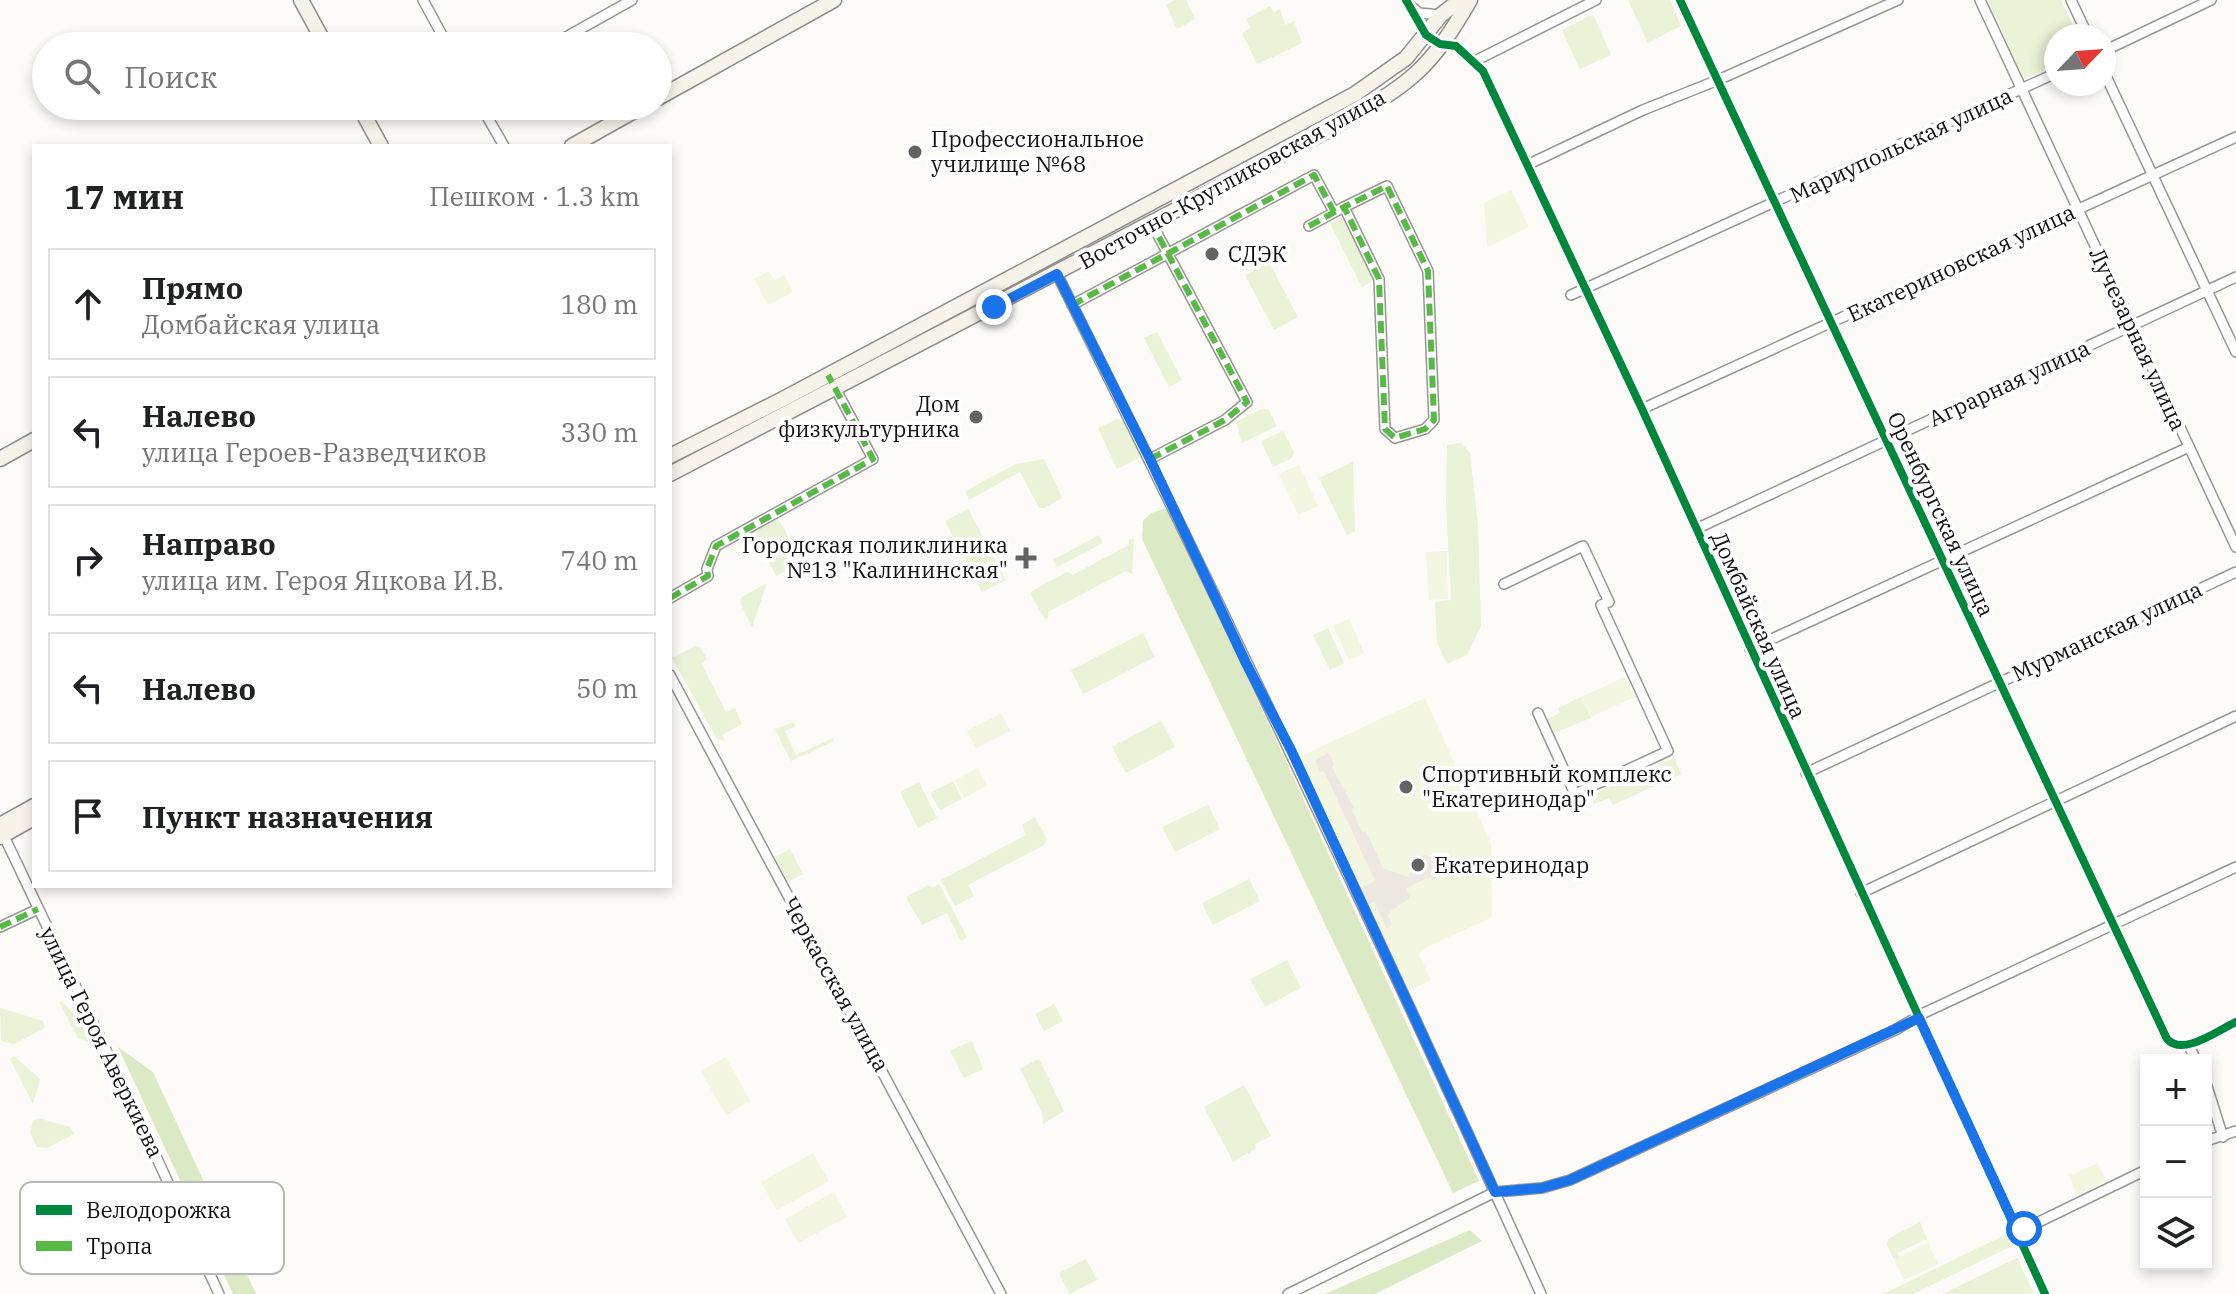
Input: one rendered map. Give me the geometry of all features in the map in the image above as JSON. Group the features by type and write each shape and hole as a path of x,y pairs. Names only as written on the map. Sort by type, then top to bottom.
{"street":[{"path":"301,0 318,32"},
{"path":"424,0 441,32"},
{"path":"575,32 632,0"},
{"path":"672,90 834,0"},
{"name":"Восточно-Кругликовская улица","path":"672,455 1355,94 1391,70 1441,15 1460,0"},
{"name":"Восточно-Кругликовская улица","path":"672,473 1325,132 1418,72 1459,22 1470,0"},
{"path":"1407,2 1426,35 1440,44 1456,46 1475,61 1596,0"},
{"name":"Оренбургская улица","path":"1680,0 2169,1043 2181,1047 2188,1044"},
{"path":"1527,165 1643,110 1898,0"},
{"name":"Лучезарная улица","path":"1980,0 2236,547"},
{"path":"2071,0 2082,24"},
{"path":"2116,45 2211,0"},
{"path":"1407,2 1419,13 1441,15"},
{"name":"Домбайская улица","path":"1475,61 1483,71 1642,409 2045,1294"},
{"name":"Мариупольская улица","path":"1571,295 2044,79"},
{"path":"1355,94 1363,109"},
{"path":"2115,96 2236,352"},
{"path":"367,120 380,144"},
{"path":"489,120 503,144"},
{"path":"576,144 618,120"},
{"name":"Екатериновская улица","path":"1642,409 2236,137"},
{"path":"1072,305 1314,175 1334,212"},
{"path":"1309,226 1334,212 1344,207 1387,186 1428,271 1434,420 1425,429 1395,438 1385,429 1379,279 1344,207"},
{"path":"1150,459 1225,420 1247,402 1152,224"},
{"path":"1057,274 1292,752 1541,1294"},
{"name":"Аграрная улица","path":"1696,529 2236,277"},
{"path":"672,597 708,576 707,569 716,546 873,459 828,375"},
{"path":"0,459 32,441"},
{"path":"1750,649 2189,447"},
{"path":"1504,584 1583,546 1609,602 1601,605 1668,751 1575,794 1538,713"},
{"name":"Мурманская улица","path":"1806,773 2236,572"},
{"name":"Черкасская улица","path":"672,679 1001,1294"},
{"path":"1861,893 2236,716"},
{"path":"1,832 32,808"},
{"path":"1,832 32,819"},
{"name":"улица Героя Аверкиева","path":"1,832 168,1182"},
{"path":"1288,1294 1495,1192 1542,1188 1570,1180 2236,867"},
{"path":"0,927 38,909"},
{"path":"2193,1054 2188,1044 2236,1022"},
{"path":"2212,1102 2223,1137"},
{"path":"2212,1138 2236,1131"},
{"path":"2018,1232 2140,1173"},
{"name":"улица Героя Аверкиева","path":"210,1274 219,1294"}],"green space":[{"path":"1175,0 1186,0 1195,19 1177,29 1166,5"},
{"path":"1628,0 1670,0 1681,26 1648,43"},
{"path":"1988,0 2061,0 2072,24 2044,24 2044,70 2024,79"},
{"path":"1270,6 1274,12 1280,9 1285,25 1294,21 1302,43 1257,64 1242,33 1251,28 1246,19"},
{"path":"1593,14 1611,55 1580,69 1562,30"},
{"path":"1511,190 1529,227 1487,247 1484,203"},
{"path":"1344,216 1375,280 1362,287 1330,223"},
{"path":"1269,262 1298,317 1274,330 1245,275"},
{"path":"769,271 774,280 784,275 793,292 768,305 754,279"},
{"path":"1157,332 1182,380 1169,387 1144,338"},
{"path":"1268,409 1277,426 1242,443 1236,422 1259,410"},
{"path":"1117,419 1126,421 1140,449 1139,458 1117,469 1098,428"},
{"path":"1283,431 1294,452 1292,458 1273,467 1261,441"},
{"path":"1461,443 1470,453 1478,525 1481,626 1467,655 1447,664 1437,643 1435,602 1451,600 1446,502 1447,445"},
{"path":"1044,459 1062,498 1044,508 1039,508 1020,472 969,500 965,491 1016,464"},
{"path":"1353,462 1355,531 1347,535 1319,478"},
{"path":"1299,465 1318,506 1298,515 1279,474"},
{"path":"1169,507 1479,1181 1453,1193 1142,539 1143,521 1151,513"},
{"path":"968,509 1006,580 982,592 945,521"},
{"path":"775,518 797,552 810,558 776,576 752,531"},
{"path":"1099,535 1103,543 1057,567 1053,560"},
{"path":"1134,539 1132,574 1126,571 1048,612 1045,619 1031,595 1032,591 1067,572 1073,575 1129,545 1129,540"},
{"path":"1447,551 1448,599 1429,600 1426,552"},
{"path":"767,583 752,627 740,602 742,597"},
{"path":"1349,619 1364,653 1349,660 1333,626"},
{"path":"1328,628 1344,663 1330,670 1313,635"},
{"path":"1143,633 1155,657 1083,694 1071,670"},
{"path":"695,646 700,647 707,659 701,663 726,712 735,708 742,724 722,735 725,741 717,739 672,658"},
{"path":"1625,677 1634,697 1591,717 1581,697"},
{"path":"1581,697 1591,718 1554,733 1548,719 1560,713 1558,708"},
{"name":"Екатеринодар","path":"1425,698 1491,844 1492,917 1421,950 1419,955 1431,980 1403,994 1295,759"},
{"path":"1001,713 1010,731 976,748 967,731"},
{"path":"1161,721 1175,747 1126,773 1112,747"},
{"path":"794,722 796,726 785,731 796,755 833,738 834,741 791,761 775,729"},
{"path":"1674,758 1681,774 1613,805 1609,798 1594,804 1591,796"},
{"path":"978,768 987,786 964,798 955,780"},
{"path":"953,781 962,799 940,810 930,793"},
{"path":"919,782 937,818 918,828 900,792"},
{"path":"1208,805 1220,829 1175,852 1162,827"},
{"path":"1035,817 1047,839 1044,845 968,885 974,896 955,906 941,880 1026,835 1022,825"},
{"path":"790,849 803,874 788,882 775,857"},
{"path":"1249,879 1260,901 1213,925 1202,903"},
{"path":"939,884 967,937 961,941 947,913 922,925 906,897 928,885 932,888"},
{"path":"1287,960 1301,988 1265,1007 1250,979"},
{"path":"62,1001 75,1016 82,1017 95,1045 78,1038 59,1002"},
{"path":"1054,1004 1063,1021 1044,1031 1035,1014"},
{"path":"0,1008 43,1021 45,1028 14,1044 1,1041"},
{"path":"972,1041 983,1069 964,1078 950,1051"},
{"path":"118,1047 153,1072 204,1182 181,1182"},
{"path":"14,1056 40,1079 33,1104 10,1059"},
{"path":"726,1057 750,1101 726,1115 701,1071"},
{"path":"1039,1059 1064,1111 1043,1124 1042,1113 1020,1069"},
{"path":"1244,1085 1271,1136 1255,1144 1256,1149 1233,1161 1204,1107"},
{"path":"38,1118 70,1127 74,1134 47,1148 37,1147 30,1133 33,1121"},
{"path":"813,1153 829,1181 777,1210 761,1182"},
{"path":"2098,1163 2106,1181 2077,1195 2069,1176"},
{"path":"834,1192 847,1217 798,1243 785,1219"},
{"path":"1920,1222 1927,1239 1897,1253 1899,1257 1894,1259 1887,1245 1888,1239"},
{"path":"1470,1230 1482,1241 1375,1294 1325,1294"},
{"path":"2007,1234 2012,1246 1913,1294 1883,1294"},
{"path":"1928,1243 1938,1264 1904,1280 1894,1259"},
{"path":"2017,1258 2034,1294 1942,1294"},
{"path":"1086,1259 1097,1280 1070,1294 1059,1273"},
{"path":"224,1274 247,1274 256,1294 233,1294"}],"shaded area":[{"path":"1329,753 1332,767 1354,808 1352,810 1362,832 1366,831 1383,868 1408,877 1416,859 1425,855 1437,859 1445,856 1452,871 1406,888 1410,898 1388,915 1392,924 1387,929 1374,902 1367,905 1359,888 1375,881 1324,771 1320,772 1315,760"}],"marked path":[{"path":"1072,305 1314,175 1334,212"},
{"path":"1309,226 1344,207 1379,279 1385,429 1395,438 1425,429 1434,420 1428,271 1387,186 1344,207"},
{"path":"1150,459 1225,420 1247,402 1152,224"},
{"path":"672,597 708,576 707,569 716,546 873,459 828,375"},
{"path":"0,927 38,909"}],"cycle path":[{"path":"1406,0 1426,35 1440,44 1456,46 1483,71 1642,409 2045,1294"},
{"path":"1680,0 2167,1039 2174,1044 2191,1044 2236,1022"}],"place":[{"name":"Профессиональное училище №68","path":"915,152"},
{"name":"СДЭК","path":"1212,254"},
{"name":"Дом физкультурника","path":"976,417"},
{"name":"Городская поликлиника №13 \"Калининская\"","path":"1026,558"},
{"name":"Спортивный комплекс \"Екатеринодар\"","path":"1406,787"},
{"name":"Екатеринодар","path":"1418,865"}],"route":[{"path":"994,307 1057,274 1292,752 1495,1192 1542,1188 1570,1180 1919,1018 2018,1232 2024,1229"}]}
